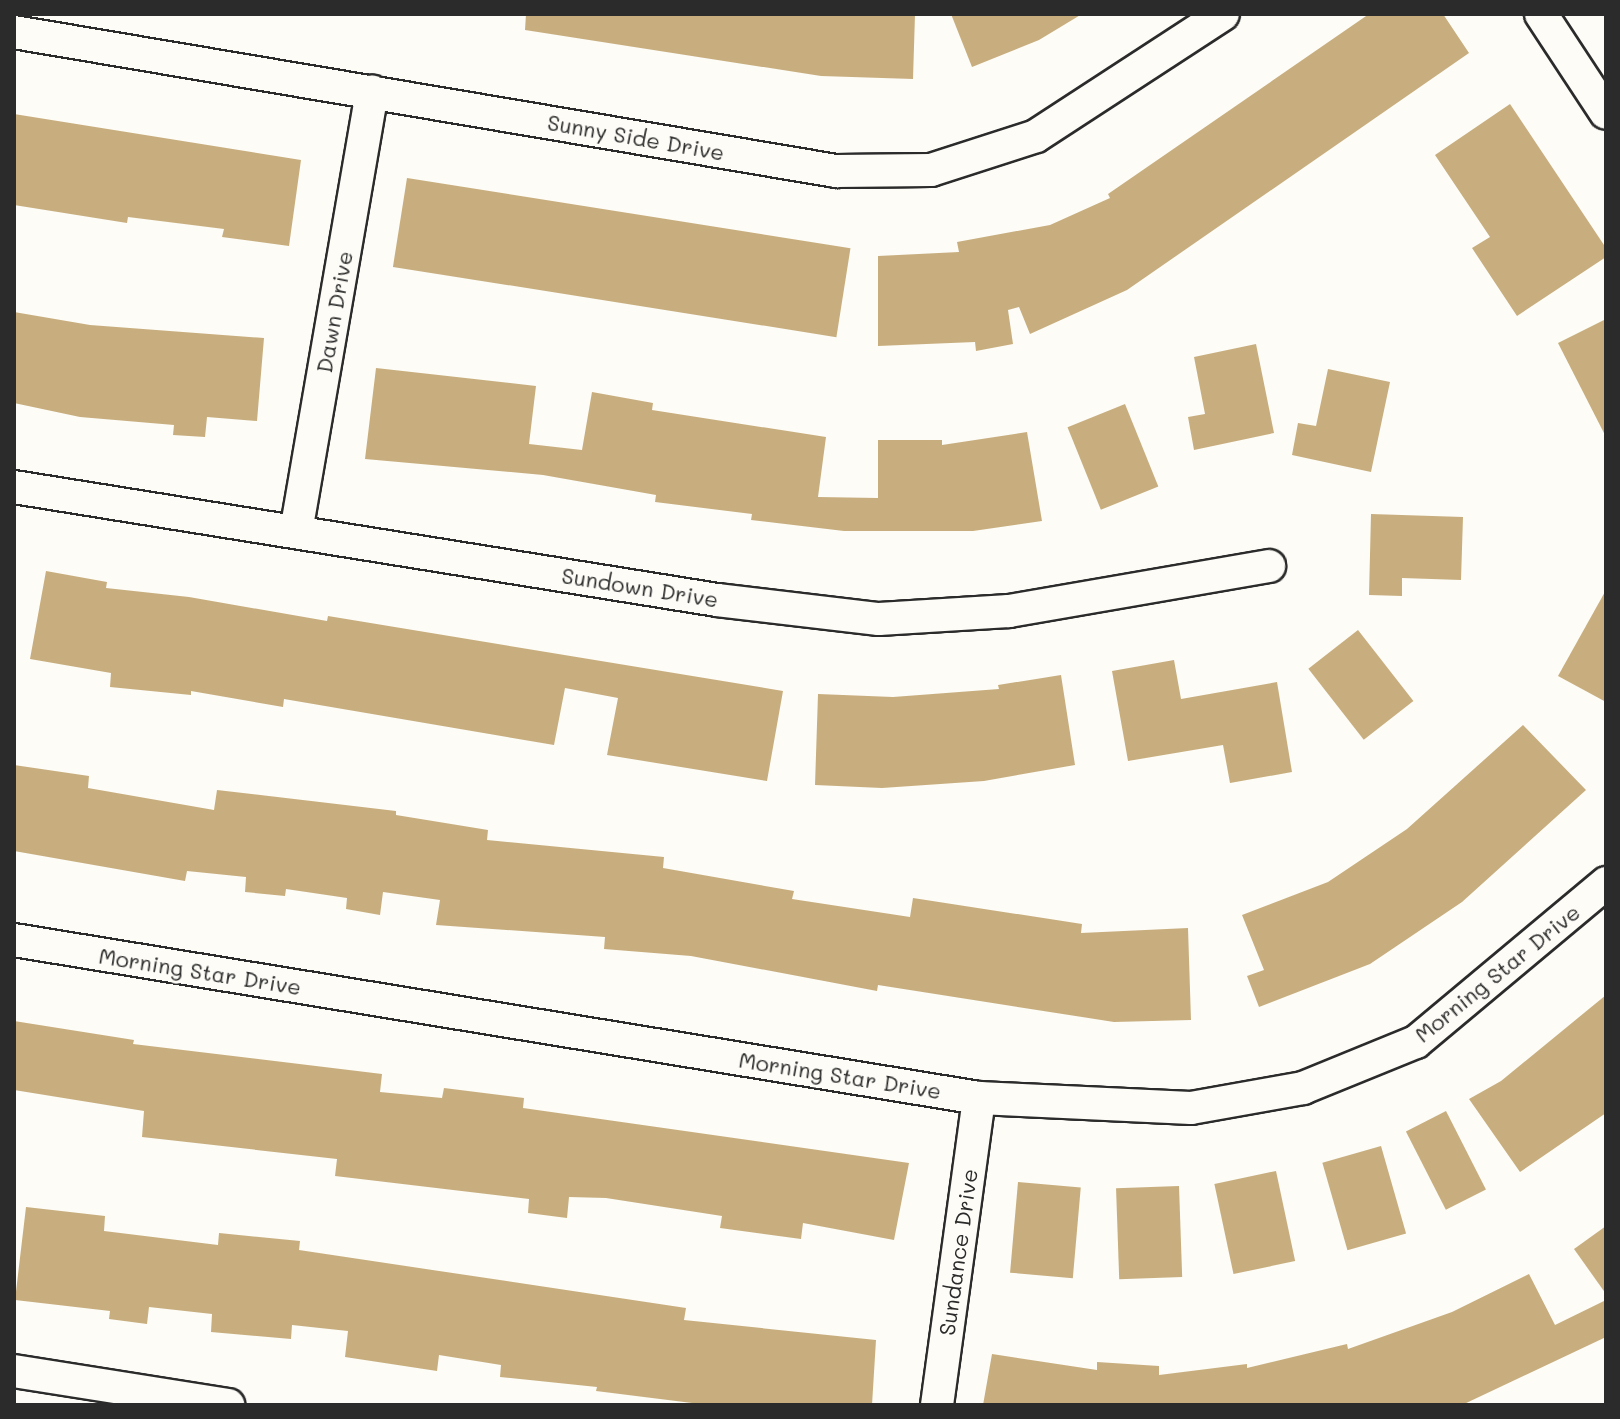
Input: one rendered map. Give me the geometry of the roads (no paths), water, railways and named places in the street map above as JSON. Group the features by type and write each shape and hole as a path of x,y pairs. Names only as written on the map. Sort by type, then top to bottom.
{"street":[{"name":"Sunny Side Drive","path":"14,32 836,171 931,170 1036,136 1223,14"},
{"path":"1541,14 1606,113"},
{"name":"Dawn Drive","path":"296,532 372,92"},
{"name":"Sundown Drive","path":"14,487 717,600 879,619 1009,611 1269,566"},
{"name":"Morning Star Drive","path":"14,940 979,1098 1191,1108 1303,1088 1416,1042 1606,883"},
{"name":"Sundance Drive","path":"937,1405 979,1098"},
{"path":"14,1371 228,1405"}]}
